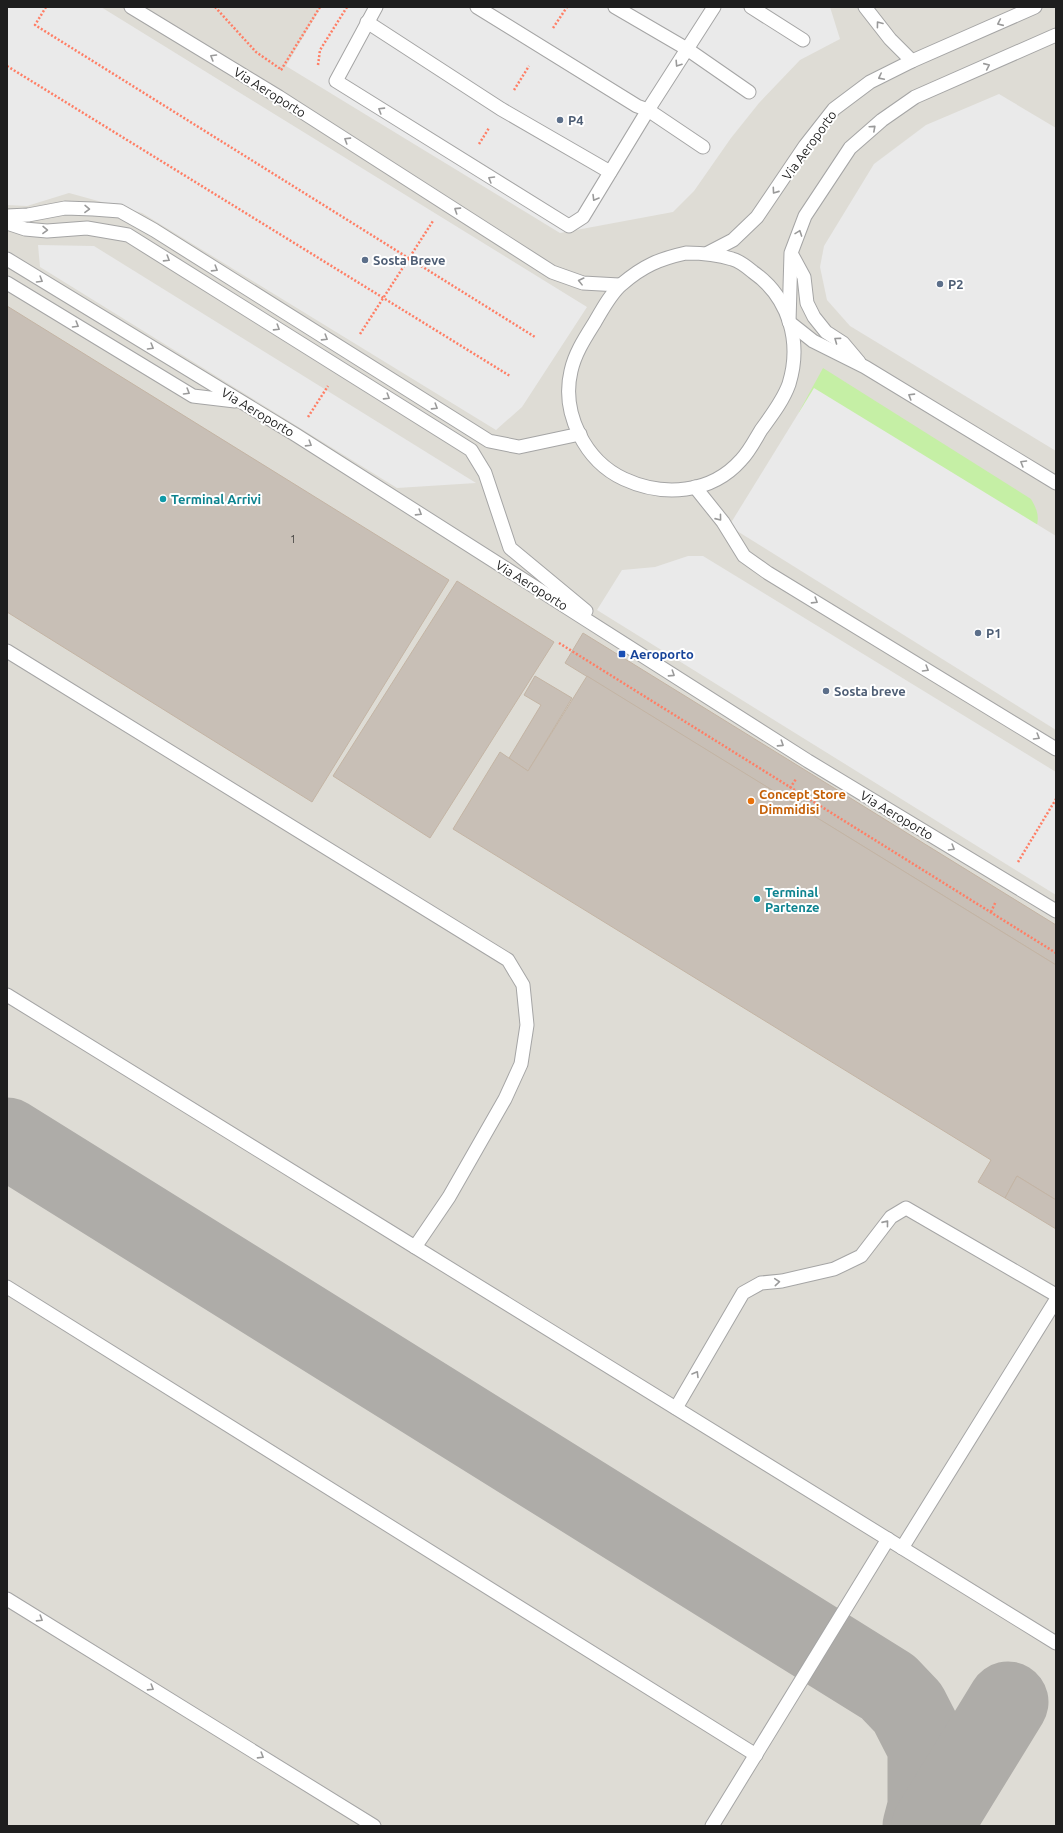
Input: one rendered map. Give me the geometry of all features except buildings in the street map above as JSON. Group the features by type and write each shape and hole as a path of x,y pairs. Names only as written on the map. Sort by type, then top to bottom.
{"lane":[{"path":"376,7 336,81 467,164 569,226 584,217 648,110 714,7"},
{"path":"477,7 637,106 648,110 703,147"},
{"path":"616,7 687,49 748,92"},
{"path":"751,7 803,40"},
{"path":"865,7 890,39 912,61"},
{"name":"Via Aeroporto","path":"708,253 733,240 757,217 805,146 834,109 870,82 912,61 1035,7"},
{"name":"Via Aeroporto","path":"136,9 279,97 552,272 583,283 620,285"},
{"path":"367,22 501,109 610,172"},
{"path":"1056,35 915,97 882,120 850,148 805,216 791,253 789,322 813,342 865,367 1056,483"},
{"path":"7,216 28,215 65,208 120,211 154,230 489,441 519,447 580,434"},
{"path":"7,223 25,229 47,231 87,228 128,235 471,450 485,473 510,548 627,646"},
{"name":"Via Aeroporto","path":"686,253 708,253 734,259 765,280 780,298 793,338 794,360 785,395 741,460 730,470 716,479 695,487 678,490 661,490 646,487 624,479 611,472 588,449 571,411 571,372 580,347 620,285 634,273 660,259 686,253"},
{"path":"791,253 804,277 807,303 814,317 826,332 843,344 865,367"},
{"name":"Via Aeroporto","path":"7,259 296,435 808,761 1056,911"},
{"path":"7,282 193,396 240,402"},
{"path":"695,487 723,522 744,556 788,585 1056,749"},
{"path":"7,651 508,960 523,985 527,1025 521,1064 505,1099 449,1197 415,1247"},
{"path":"7,995 1056,1642"},
{"path":"676,1408 744,1293 761,1283 782,1281 834,1269 861,1256 891,1217 906,1208 1056,1295"},
{"path":"7,1287 756,1755"},
{"path":"902,1548 1056,1300"},
{"path":"712,1826 888,1539"},
{"path":"7,1598 374,1826"}],"path":[{"path":"46,7 35,25 535,337"},
{"path":"215,7 256,52 286,74"},
{"path":"281,70 320,7"},
{"path":"317,69 320,50 347,7"},
{"path":"7,66 510,376"},
{"path":"349,353 445,202"},
{"path":"296,435 340,367"},
{"path":"559,643 1056,953"},
{"path":"1007,881 1056,799"}],"shaded area":[{"path":"7,7 1056,7 1056,1826 7,1826"},
{"name":"Sosta Breve","path":"7,7 101,7 587,307 522,407 496,430 142,213 69,193 27,206 7,205"},
{"name":"P4","path":"321,7 830,7 840,39 800,60 759,103 731,138 694,191 673,212 560,233 286,66"},
{"name":"P2","path":"999,94 1056,128 1056,451 850,326 827,300 820,267 824,246 874,164 926,125"},
{"path":"38,245 94,246 476,483 397,488 40,267"},
{"name":"P1","path":"814,388 1056,536 1056,730 729,526"},
{"name":"Sosta breve","path":"688,556 703,556 1056,772 1056,895 597,610 622,570 655,567"}],"green space":[{"path":"823,368 1031,499 1038,515 1035,531 799,412"}],"taxiway":[{"path":"7,1138 888,1687 908,1708 928,1747 928,1807 923,1826"},
{"path":"932,1826 1008,1702"}],"place":[{"name":"P4","path":"560,120"},
{"name":"Sosta Breve","path":"365,260"},
{"name":"P2","path":"940,284"},
{"name":"Terminal Arrivi","path":"163,499"},
{"name":"P1","path":"978,633"},
{"name":"Aeroporto","path":"622,654"},
{"name":"Sosta breve","path":"826,691"},
{"name":"Concept Store Dimmidisi","path":"751,801"},
{"name":"Terminal Partenze","path":"757,899"}]}
